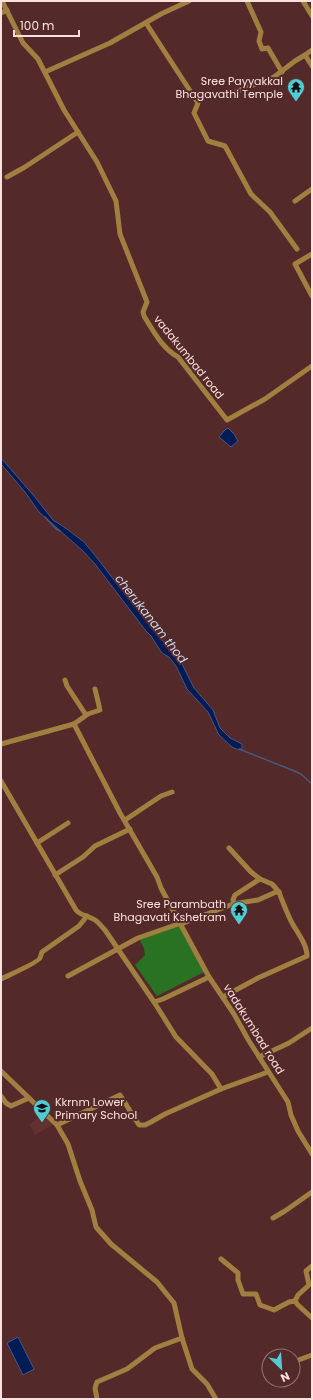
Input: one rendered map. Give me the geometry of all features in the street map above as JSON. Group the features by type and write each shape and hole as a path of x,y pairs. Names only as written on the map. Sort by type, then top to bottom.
{"street":[{"name":"vadakumbad road","path":"2,1 23,43 38,59 64,110 98,162 116,200 120,234 147,302 143,312 144,316 170,353 178,357 227,420 265,399 312,366"},
{"path":"44,72 110,43 161,14 190,1"},
{"path":"247,1 261,32 259,41 262,49 268,48 282,72"},
{"path":"303,1 312,16"},
{"path":"1,13 7,10"},
{"path":"146,23 198,103 194,114 208,141 225,146 250,194 270,212 297,249"},
{"path":"235,92 274,77 312,50"},
{"path":"305,55 312,66"},
{"path":"7,177 78,132"},
{"path":"295,201 312,189"},
{"path":"312,254 295,264 312,296"},
{"path":"65,680 67,686 86,715"},
{"path":"1,744 74,724 86,715 100,710 95,689"},
{"name":"vadakumbad road","path":"74,724 209,977 234,1014 268,1072 288,1102 291,1115 298,1131 312,1154"},
{"path":"1,782 76,910 79,914 87,916 98,922 118,948 176,1037 212,1074 221,1089"},
{"path":"125,820 161,796 172,792"},
{"path":"37,843 68,822"},
{"path":"56,875 77,862 95,846 130,829"},
{"path":"223,997 258,978 307,956 304,943 290,920 279,892 272,884 260,879 251,872 228,848"},
{"path":"234,903 233,900 235,895 260,879"},
{"path":"68,976 138,938 234,903 253,902 279,892"},
{"path":"1,979 40,959 42,952 79,926 87,916"},
{"path":"154,1002 209,977"},
{"path":"259,1057 289,1044 312,1028"},
{"path":"1,1071 57,1125 68,1144 80,1181 92,1210 96,1227 111,1244 157,1282 174,1303 182,1338 192,1369 207,1384 216,1399"},
{"path":"57,1125 120,1095 139,1125 145,1125 165,1114 221,1089 268,1072"},
{"path":"1,1096 6,1103 12,1106 29,1098"},
{"path":"273,1218 312,1192"},
{"path":"221,1259 238,1273 238,1280 243,1294 256,1294 260,1305 274,1310 289,1302 295,1301"},
{"path":"295,1301 298,1295 309,1285 306,1271 312,1266"},
{"path":"295,1301 312,1318"},
{"path":"97,1399 95,1388 97,1382 127,1369 155,1348 182,1338"},
{"path":"301,1359 312,1355"}],"shaded area":[{"name":"Kkrnm Lower Primary School","path":"40,1110 54,1124 35,1135 30,1125 33,1121 39,1118"}],"green space":[{"path":"179,925 204,972 157,996 135,965 145,955 144,948 139,939"}],"water":[{"path":"228,428 238,441 231,447 219,437"},
{"path":"1,458 53,520 84,542 94,554 128,598 142,612 158,635 182,664 194,688 213,710 220,728 230,738 242,744 242,748 239,750 232,747 219,735 208,712 187,689 176,666 169,657 162,653 151,636 95,564 83,551 39,512 25,492 1,464"},
{"path":"18,1337 34,1369 23,1375 7,1343"}],"waterway":[{"name":"cherukanam thod","path":"45,517 56,529 60,531"},
{"name":"cherukanam thod","path":"239,749 301,774 312,784"}],"place":[{"name":"Sree Payyakkal Bhagavathi Temple","path":"296,102"},
{"name":"Sree Parambath Bhagavati Kshetram","path":"239,925"},
{"name":"Kkrnm Lower Primary School","path":"42,1123"}]}
